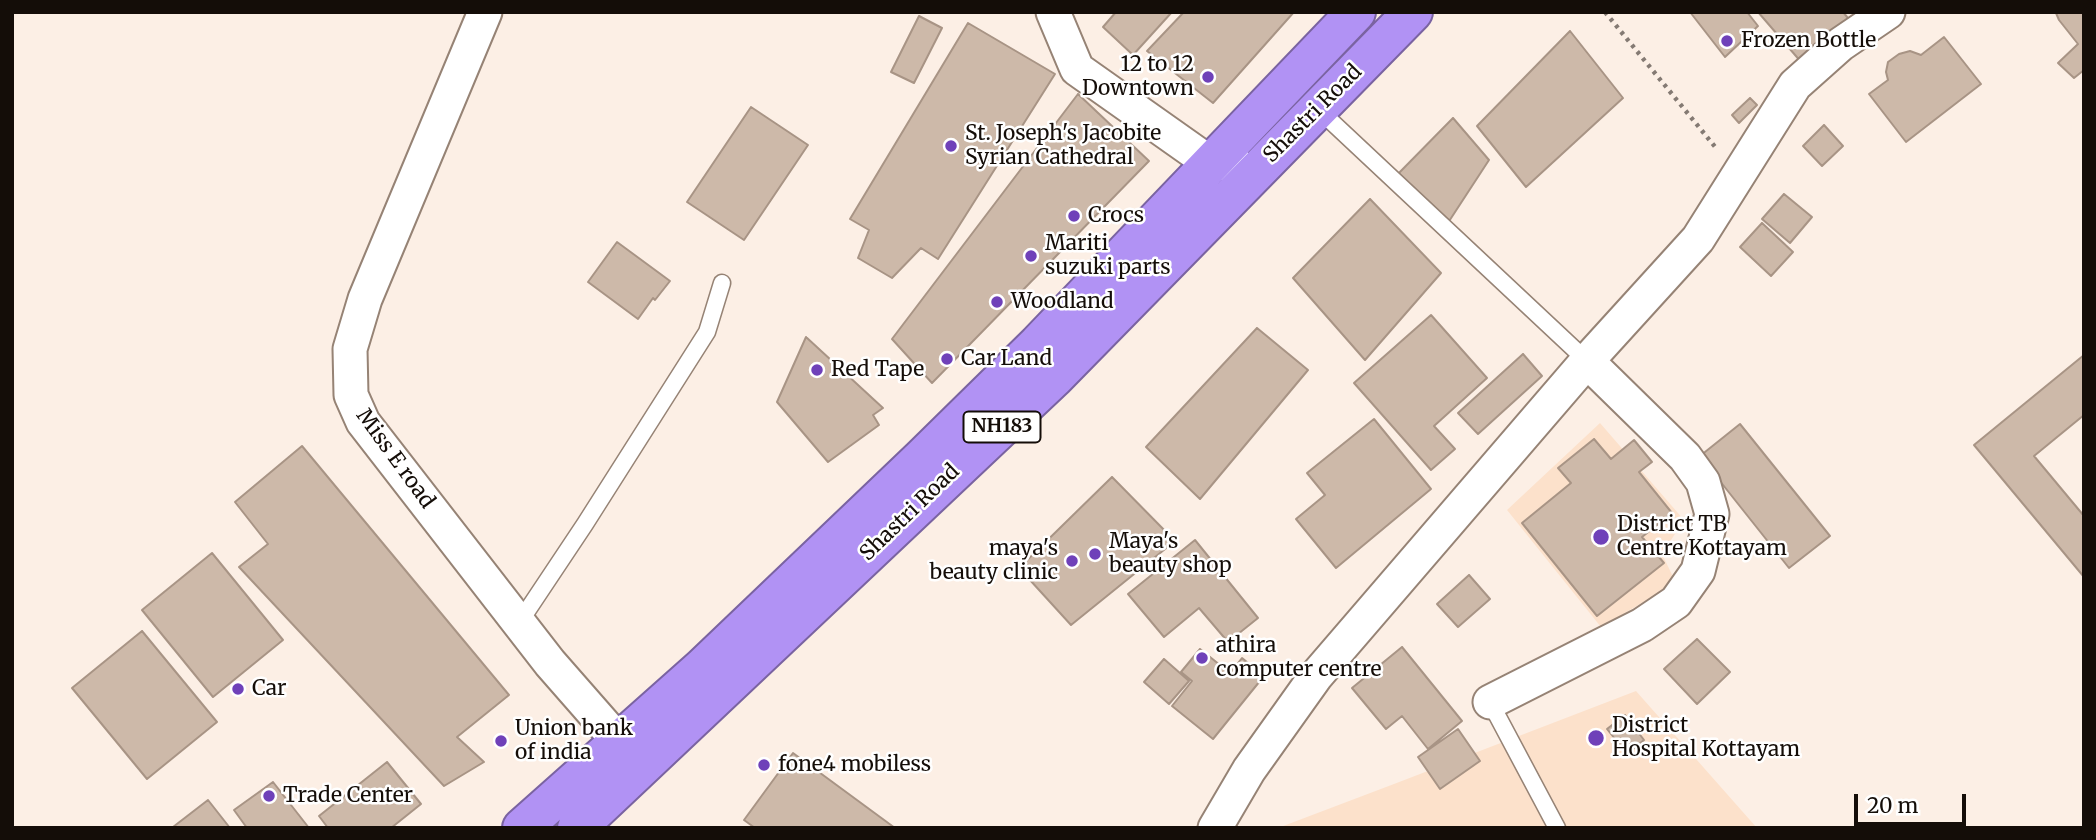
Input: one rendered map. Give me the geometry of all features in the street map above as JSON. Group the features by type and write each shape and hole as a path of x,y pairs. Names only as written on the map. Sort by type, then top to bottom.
{"highway":[{"name":"Shastri Road","path":"577,828 630,754 702,668 1038,344 1356,12"},
{"name":"Shastri Road","path":"522,828 630,754 1054,378 1413,12"}],"street":[{"name":"Miss E road","path":"485,12 365,299 350,349 351,395 363,422 550,663 630,754"},
{"path":"1053,12 1077,69 1210,163 1262,165"},
{"path":"1215,828 1249,770 1315,676 1587,361 1698,239 1795,85 1841,44 1888,12"},
{"path":"1490,702 1642,625 1676,602 1698,570 1712,514 1703,482 1685,457 1587,361"}],"lane":[{"path":"1318,109 1587,361"},
{"path":"519,623 707,332 722,283"},
{"path":"1490,702 1557,828"}],"path":[{"path":"1605,12 1739,175"}],"shaded area":[{"name":"District TB Centre Kottayam","path":"1600,423 1684,520 1662,554 1676,583 1601,627 1507,510"},
{"name":"District Hospital Kottayam","path":"1636,691 1757,828 1278,828 1394,784"}],"building":[{"path":"1116,12 1172,12 1133,55 1103,27"},
{"name":"12 to 12 Downtown","path":"1184,12 1294,12 1213,103 1147,51"},
{"name":"Frozen Bottle","path":"1690,12 1747,12 1758,26 1725,57"},
{"path":"1758,12 1843,12 1856,28 1808,70"},
{"path":"2084,12 2084,70 2074,78 2058,63 2078,44 2056,13"},
{"path":"919,16 942,28 914,83 891,72"},
{"name":"St. Joseph's Jacobite Syrian Cathedral","path":"968,23 1055,74 938,259 921,248 892,278 858,258 869,230 850,219"},
{"path":"1570,31 1623,98 1526,187 1477,126"},
{"path":"1944,37 1981,84 1906,142 1869,94 1888,80 1888,62 1899,54 1910,51 1921,55"},
{"path":"1078,94 1149,161 932,383 892,339"},
{"path":"1750,98 1757,105 1739,123 1732,115"},
{"path":"751,107 808,145 744,240 687,202"},
{"path":"1453,118 1489,160 1442,232 1393,179"},
{"path":"1824,125 1843,146 1822,166 1803,146"},
{"path":"1784,194 1812,217 1790,243 1762,219"},
{"path":"1370,199 1441,273 1365,360 1293,278"},
{"path":"1762,223 1793,252 1771,276 1740,247"},
{"path":"617,242 670,281 638,319 588,282"},
{"path":"1431,315 1487,378 1434,426 1455,449 1431,470 1354,383"},
{"path":"1257,328 1308,370 1200,499 1146,447"},
{"name":"Red Tape","path":"806,337 883,408 873,415 879,425 828,462 777,402"},
{"path":"1523,354 1542,376 1478,434 1458,413"},
{"path":"2084,355 2084,415 2034,456 2084,516 2084,577 1974,445"},
{"path":"1374,419 1431,489 1336,568 1296,519 1325,495 1307,473"},
{"path":"1740,424 1830,536 1789,568 1700,456"},
{"name":"District TB Centre Kottayam","path":"1594,439 1611,459 1634,440 1652,462 1639,472 1672,513 1642,537 1664,563 1597,616 1522,523 1571,483 1558,468"},
{"path":"302,446 509,695 457,737 484,762 444,786 239,567 268,544 235,502"},
{"name":"Maya's beauty shop","path":"1112,477 1175,541 1071,625 1019,568"},
{"path":"1195,540 1258,618 1228,642 1199,608 1164,637 1128,594"},
{"path":"212,553 283,640 213,697 142,610"},
{"path":"1469,575 1490,599 1458,627 1437,604"},
{"path":"142,631 217,722 147,779 72,688"},
{"path":"1697,639 1730,672 1697,704 1664,669"},
{"path":"1402,647 1462,721 1428,749 1402,716 1386,729 1352,688"},
{"path":"1200,649 1230,673 1242,658 1264,676 1213,739 1172,706 1192,681 1181,672"},
{"path":"1164,659 1189,681 1169,704 1144,682"},
{"path":"1625,715 1644,740 1627,754 1607,729"},
{"path":"1458,729 1480,761 1440,789 1418,757"},
{"path":"793,753 895,828 755,828 744,820"},
{"path":"387,762 421,804 391,828 328,828 319,816"},
{"name":"Trade Center","path":"273,782 309,828 247,828 234,810"},
{"path":"208,800 230,828 173,827"}],"place":[{"name":"Frozen Bottle","path":"1727,41"},
{"name":"12 to 12 Downtown","path":"1208,77"},
{"name":"St. Joseph's Jacobite Syrian Cathedral","path":"951,146"},
{"name":"Crocs","path":"1074,216"},
{"name":"Mariti suzuki parts","path":"1031,256"},
{"name":"Woodland","path":"997,302"},
{"name":"Car Land","path":"947,359"},
{"name":"Red Tape","path":"817,370"},
{"name":"District TB Centre Kottayam","path":"1601,537"},
{"name":"Maya's beauty shop","path":"1095,554"},
{"name":"maya's beauty clinic","path":"1072,561"},
{"name":"athira computer centre","path":"1202,658"},
{"name":"Car","path":"238,689"},
{"name":"District Hospital Kottayam","path":"1596,738"},
{"name":"Union bank of india","path":"501,741"},
{"name":"fone4 mobiless","path":"764,765"},
{"name":"Trade Center","path":"269,796"}]}
